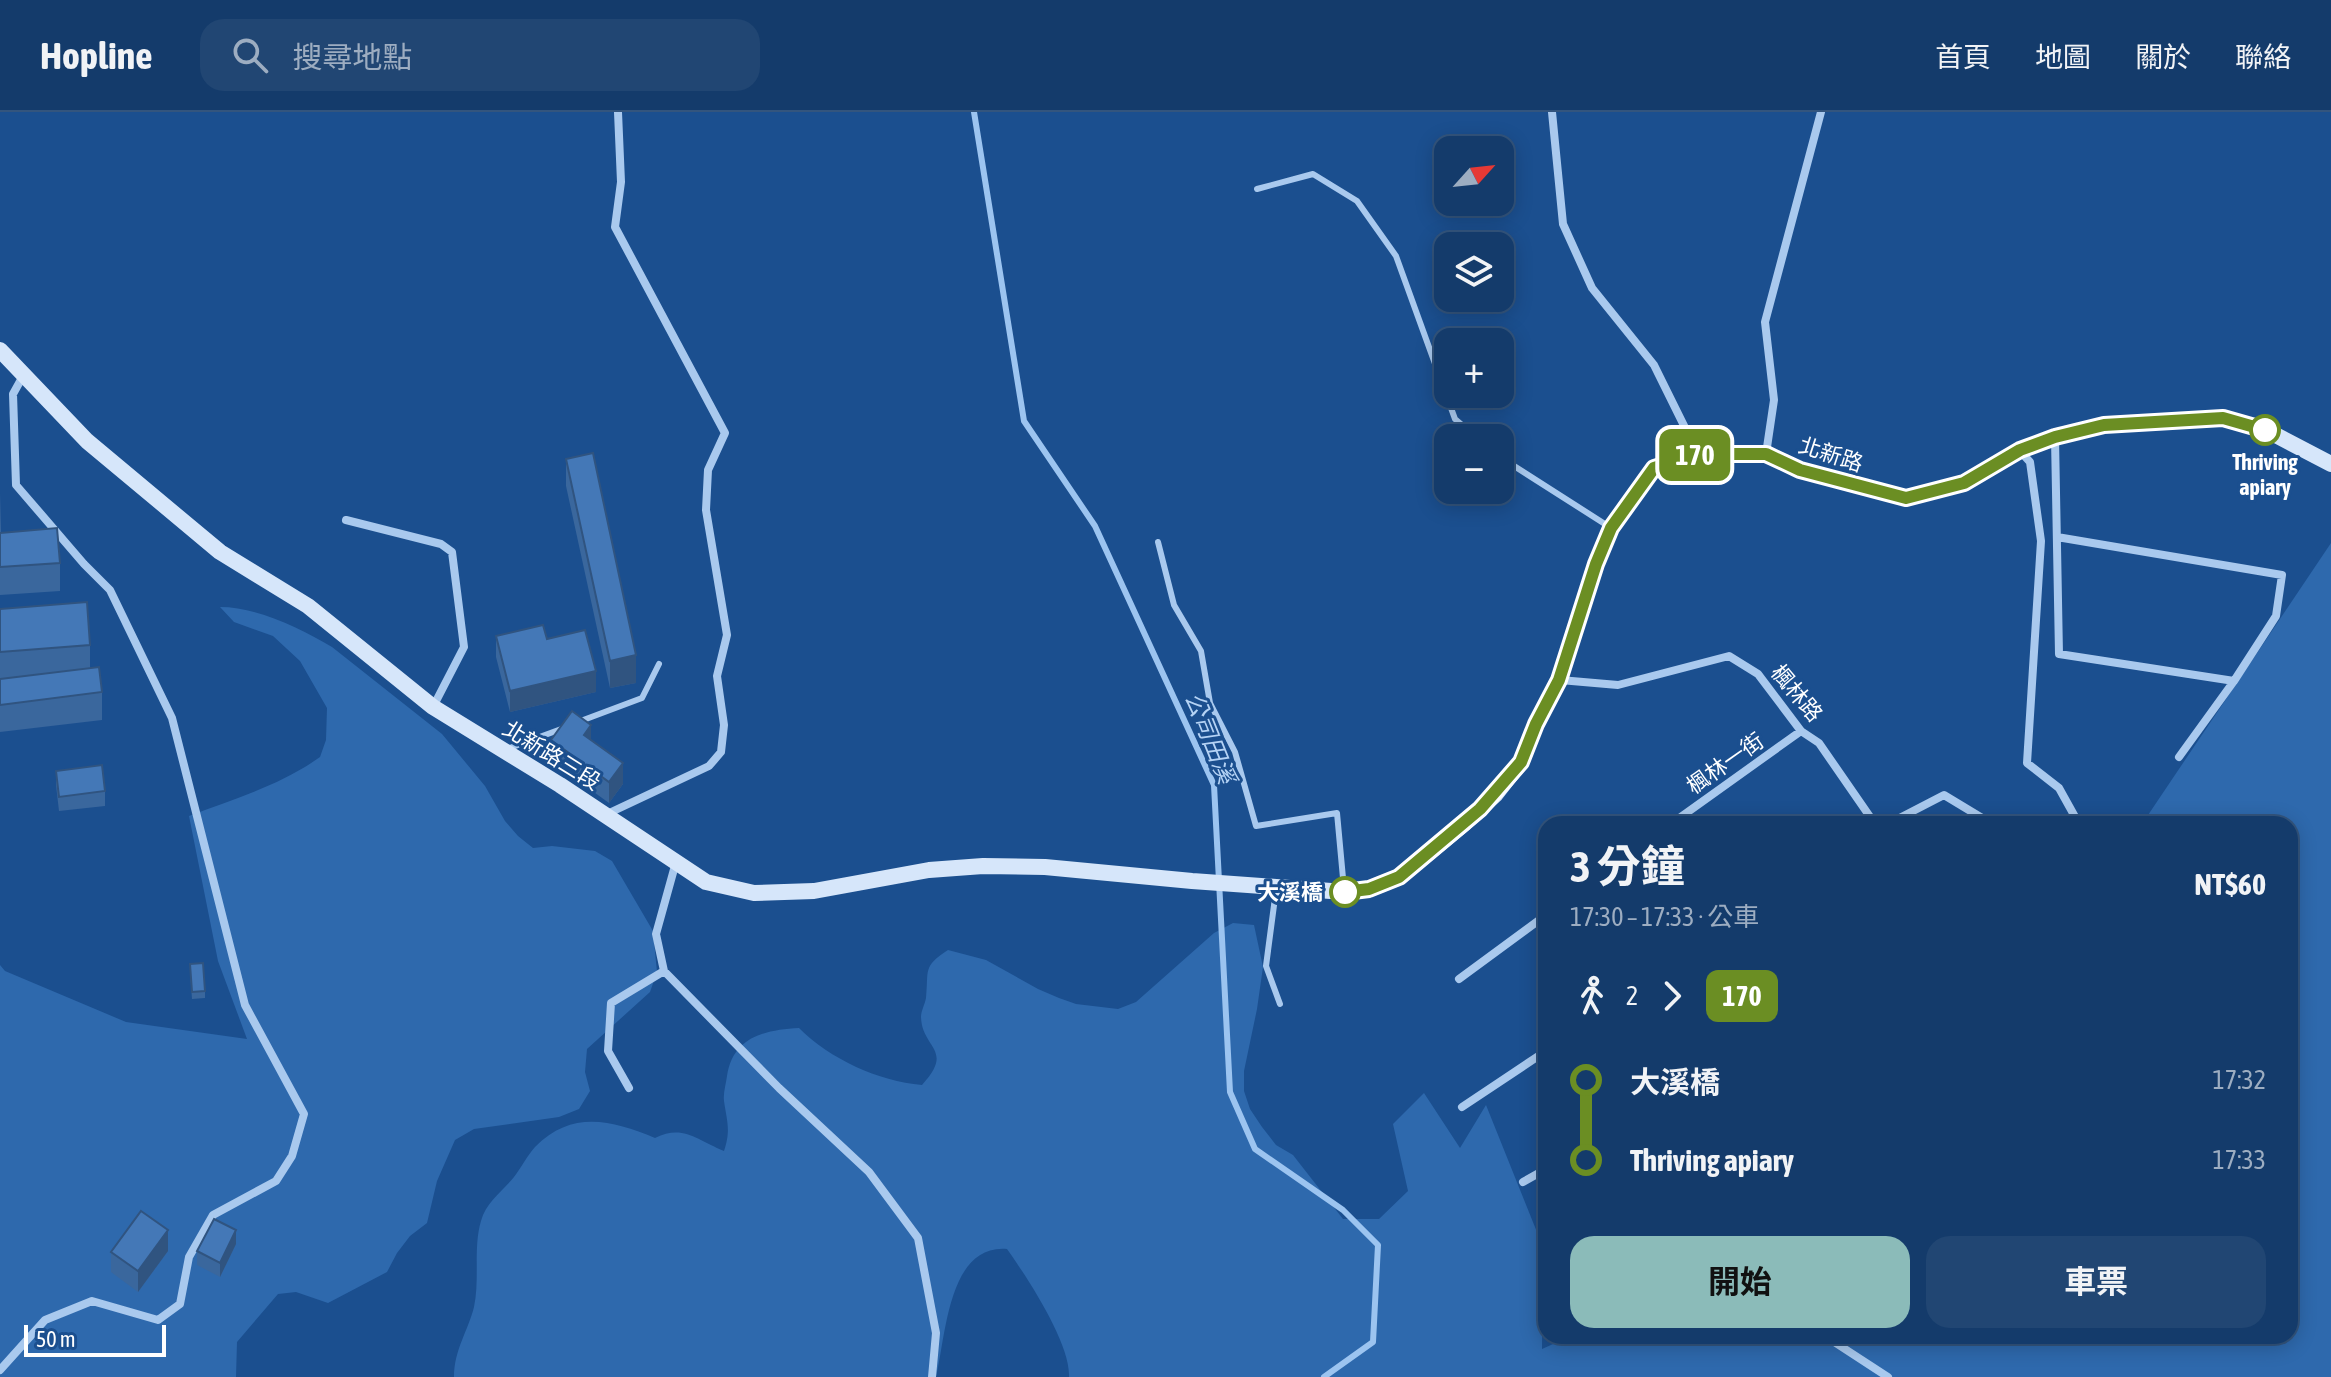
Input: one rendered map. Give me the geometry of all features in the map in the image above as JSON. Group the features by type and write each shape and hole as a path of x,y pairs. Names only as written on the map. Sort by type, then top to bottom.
{"main road":[{"name":"北新路三段","path":"2,355 87,441 220,552 308,606 433,707 706,882 754,893 814,891 929,870 983,866 1045,867 1247,885"},
{"name":"北新路","path":"1247,885 1345,892 1369,889 1399,877 1445,841 1495,795 1521,762 1559,680 1596,564 1611,528 1654,468 1698,454 1766,454 1811,473 1906,498 1964,483 2020,450 2055,437 2104,425 2223,418 2268,431 2331,464"}],"street":[{"path":"605,815 709,766 721,752 724,725 717,676 727,635 706,510 708,470 725,433 615,227 621,182 618,112"},
{"path":"1552,112 1563,224 1592,288 1654,365 1698,454"},
{"path":"1766,454 1774,400 1765,322 1821,112"},
{"path":"0,1370 45,1320 92,1301 158,1320 180,1304 189,1257 213,1215 276,1181 292,1156 304,1114 245,1005 172,718 110,590 16,485 13,394 24,375"},
{"path":"2055,437 2059,654 2234,681"},
{"path":"2020,450 2030,462 2041,541 2027,763 2059,788 2075,816"},
{"path":"346,520 441,544 452,552 464,647 433,707"},
{"path":"2057,537 2282,575 2276,616 2179,757"},
{"name":"楓林路","path":"1559,680 1618,685 1729,656 1758,674 1801,731 1819,743 1869,816"},
{"name":"楓林一街","path":"1682,816 1801,731"},
{"path":"1903,816 1944,795 1979,816"},
{"path":"676,862 656,934 664,971 779,1088 869,1172 918,1238 936,1333 932,1377"},
{"path":"1459,979 1538,921"},
{"path":"629,1088 608,1051 611,1003 664,971"},
{"path":"1462,1107 1538,1056"},
{"path":"1523,1182 1538,1174"},
{"path":"1837,1344 1888,1377"}],"lane":[{"path":"1257,189 1313,174 1357,201 1396,256 1455,419 1461,424"},
{"path":"1514,466 1611,528"},
{"path":"1158,542 1174,605 1201,651 1210,703 1235,752 1256,826 1337,813 1345,892"},
{"path":"504,751 642,698 659,664"},
{"path":"1276,886 1266,966 1280,1004"}],"shaded area":[{"path":"2331,543 2331,1377 1069,1377 1068,1363 1056,1329 1007,1249 987,1251 972,1261 961,1276 947,1317 936,1377 454,1377 459,1349 474,1307 477,1242 483,1214 535,1147 549,1135 578,1123 607,1123 655,1138 682,1133 724,1151 728,1131 724,1095 730,1063 743,1044 762,1034 799,1028 825,1049 856,1067 889,1079 922,1085 936,1064 936,1056 921,1017 928,970 948,950 986,960 1038,989 1076,1004 1118,1009 1136,1002 1214,933 1233,923 1254,925 1263,967 1244,1071 1244,1091 1250,1109 1276,1145 1293,1155 1343,1219 1379,1219 1408,1191 1393,1124 1424,1093 1460,1148 1486,1105 1538,1235 1538,1344 1542,1344 1542,1349 1553,1344 2298,1344 2298,816 2147,816"},
{"path":"220,607 263,615 332,647 442,734 485,786 505,821 533,848 552,846 595,851 612,861 653,931 657,972 650,992 587,1049 585,1072 590,1091 579,1109 559,1117 474,1129 455,1140 437,1181 427,1223 410,1236 387,1272 328,1303 296,1292 278,1294 237,1342 236,1377 0,1377 0,965 5,971 126,1022 247,1039 218,961 189,816 273,783 320,757 326,740 327,708 300,661 273,636 234,622"}],"building":[{"path":"593,453 636,655 610,661 566,459"},
{"path":"57,528 60,563 0,567 0,533"},
{"path":"87,602 90,645 0,652 0,609"},
{"path":"543,625 547,639 585,630 596,671 510,691 496,636"},
{"path":"99,667 102,692 0,705 0,679"},
{"path":"572,711 591,725 584,735 623,763 609,782 551,740"},
{"path":"102,765 105,791 59,797 56,771"},
{"path":"203,963 205,991 192,992 190,964"},
{"path":"141,1211 168,1230 138,1271 111,1252"},
{"path":"214,1219 236,1230 220,1263 197,1251"}],"waterway":[{"name":"公司田溪","path":"974,112 1024,421 1095,526 1214,785 1230,1092 1255,1149 1343,1210 1378,1245 1373,1342 1324,1377"}],"bus line":[{"name":"170","path":"1345,892 1369,889 1399,877 1495,795 1521,762 1559,680 1596,564 1611,528 1654,468 1698,454 1766,454 1800,470 1906,498 1964,483 2020,450 2055,437 2104,425 2223,418 2265,430"}],"place":[{"name":"Thriving apiary","path":"2265,430"},
{"name":"大溪橋","path":"1345,892"}]}
